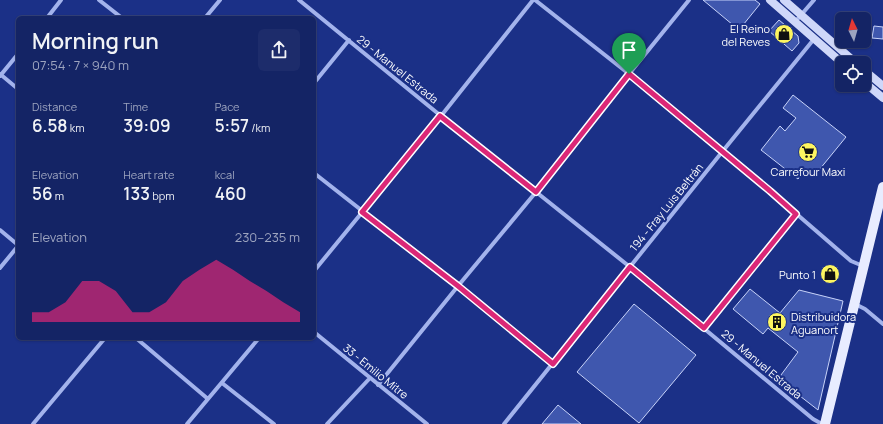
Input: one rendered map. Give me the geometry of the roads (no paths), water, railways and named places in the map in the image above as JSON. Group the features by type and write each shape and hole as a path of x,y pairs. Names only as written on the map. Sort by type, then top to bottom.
{"main road":[{"path":"770,0 835,58"},
{"path":"784,0 848,56"},
{"path":"871,76 883,86"},
{"path":"871,88 883,98"},
{"path":"823,424 855,303 883,187"}],"street":[{"path":"49,16 61,0"},
{"path":"99,0 119,16"},
{"path":"207,16 220,0"},
{"name":"29 - Manuel Estrada","path":"299,0 440,116 630,267 813,419 823,424"},
{"path":"316,269 534,0 629,74 851,261 863,266"},
{"path":"378,385 536,192 689,0"},
{"path":"795,22 814,0"},
{"path":"316,81 349,40"},
{"name":"194 - Fray Luis Beltrán","path":"504,424 722,152 814,40"},
{"path":"16,56 0,75 16,87"},
{"path":"316,175 458,286 553,364"},
{"path":"704,328 796,214"},
{"path":"0,230 16,243"},
{"path":"0,268 16,248"},
{"path":"855,303 883,324"},
{"name":"33 - Emilio Mitre","path":"316,334 427,424"},
{"path":"33,424 103,340"},
{"path":"138,340 208,399"},
{"path":"187,424 257,340"},
{"path":"327,424 370,378"},
{"path":"222,383 274,424"}],"place":[{"name":"El Reino del Reves","path":"784,34"},
{"name":"Carrefour Maxi","path":"808,152"},
{"name":"Punto 1","path":"830,274"},
{"name":"Distribuidora Aguanort","path":"777,322"}]}
